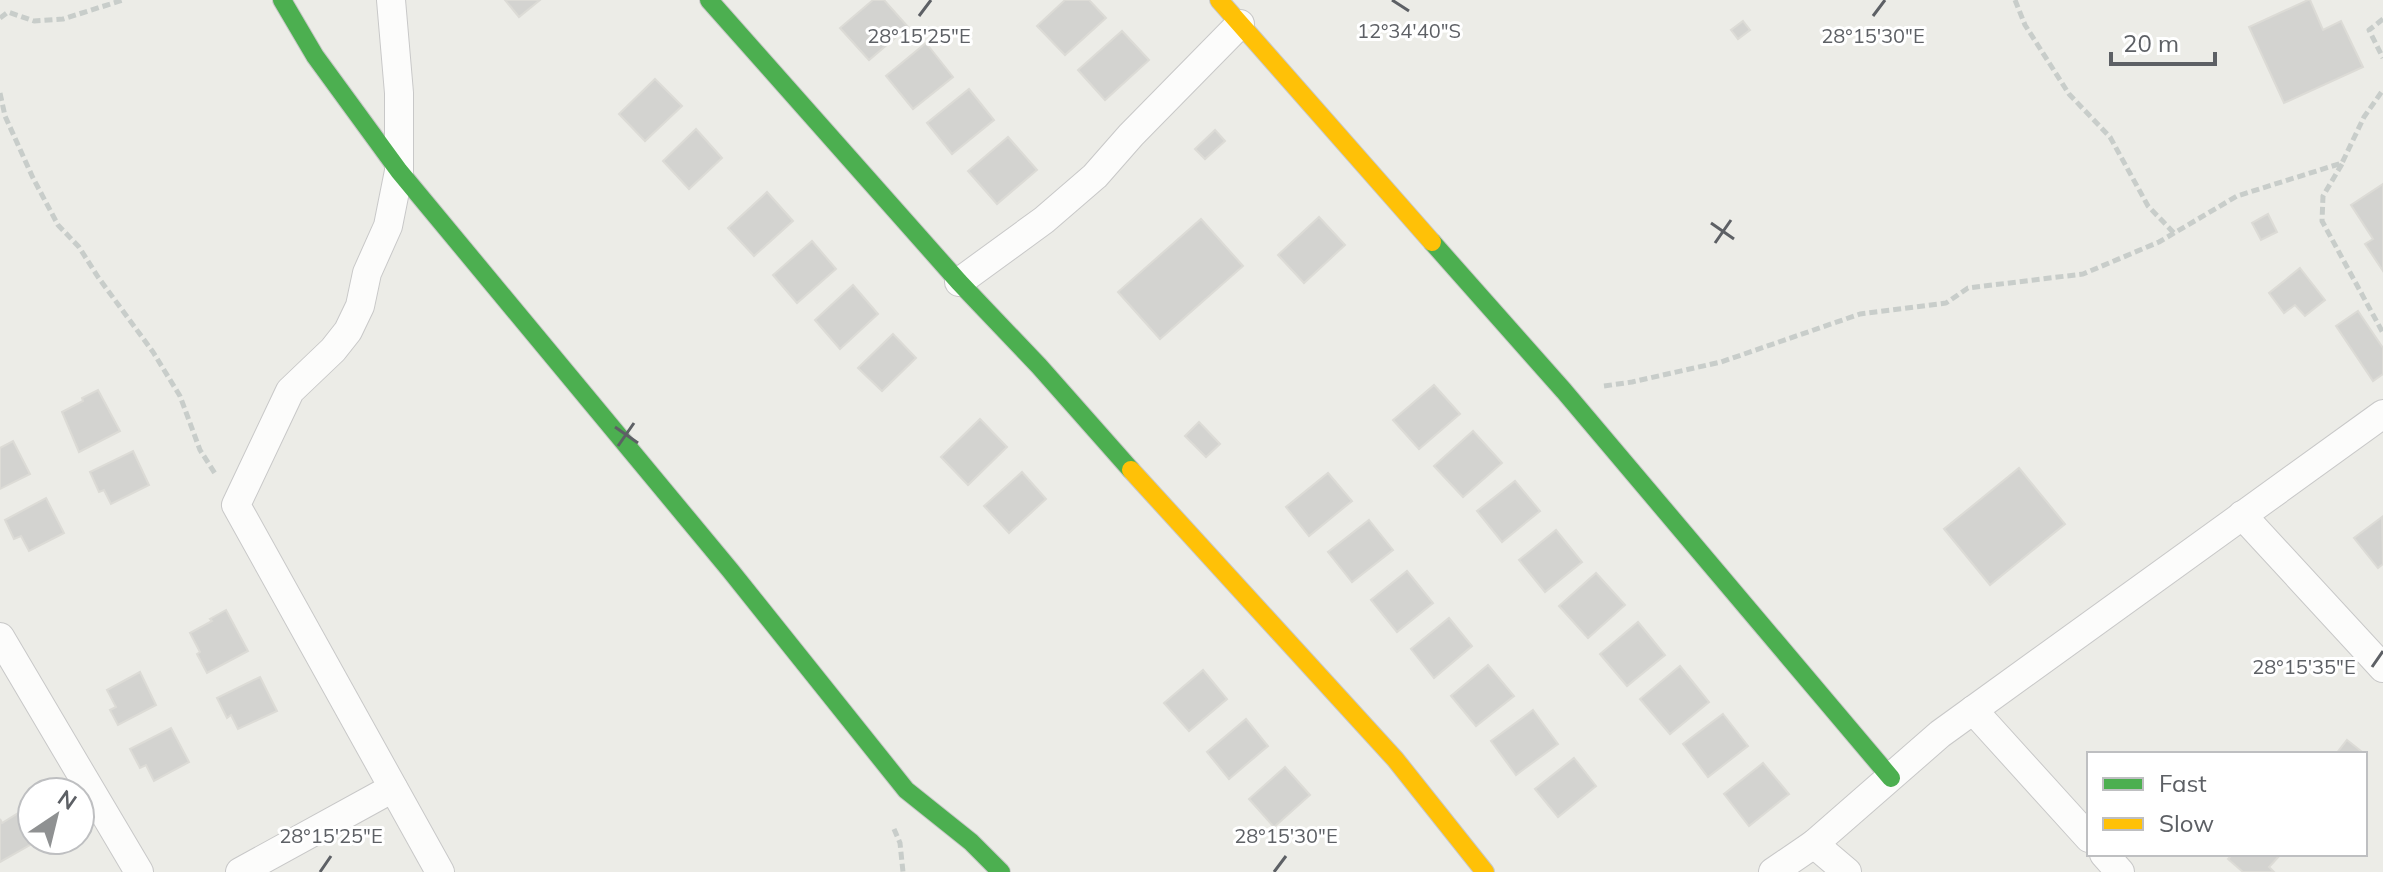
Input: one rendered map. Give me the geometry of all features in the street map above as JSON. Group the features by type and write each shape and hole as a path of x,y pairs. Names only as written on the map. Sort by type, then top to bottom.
{"street":[{"path":"282,0 315,56 399,171 730,570 906,790 971,842 1001,872"},
{"path":"391,0 399,93 399,171 388,226 367,273 360,306 348,331 333,350 290,391 236,505 440,872"},
{"path":"709,0 959,282 1395,759 1485,872"},
{"path":"1219,0 1564,391 1891,778"},
{"path":"959,282 1044,220 1095,176 1240,24"},
{"path":"1773,872 1814,844 1940,734 2383,414"},
{"path":"2242,515 2383,668"},
{"path":"0,637 139,872"},
{"path":"1973,710 2087,836"},
{"path":"240,872 393,788"},
{"path":"1814,844 1847,872"},
{"path":"2106,856 2120,872"}],"path":[{"path":"0,18 8,12 34,21 63,19 123,0"},
{"path":"2015,0 2025,25 2069,94 2110,137 2148,206 2174,233"},
{"path":"2383,19 2369,30 2383,58"},
{"path":"2383,90 2364,117 2323,196 2322,221 2383,333"},
{"path":"0,93 5,116 58,225 79,247 153,352 180,396 200,450 236,505"},
{"path":"1564,391 1632,382 1721,362 1860,314 1946,303 1968,288 2083,274 2159,242 2237,196 2342,163"}],"building":[{"path":"505,0 540,0 519,17"},
{"path":"873,0 884,0 908,27 869,60 840,28"},
{"path":"1065,0 1089,0 1106,18 1065,55 1037,26"},
{"path":"2308,0 2323,30 2341,21 2363,67 2284,103 2249,27"},
{"path":"1743,21 1750,30 1738,39 1731,30"},
{"path":"1122,31 1149,60 1105,100 1078,70"},
{"path":"926,43 953,77 913,109 886,76"},
{"path":"655,79 682,106 645,141 619,114"},
{"path":"969,89 994,120 952,154 927,123"},
{"path":"696,129 722,158 689,189 663,161"},
{"path":"1215,130 1225,141 1205,159 1195,149"},
{"path":"1008,137 1037,170 997,204 968,171"},
{"path":"2383,184 2383,271 2365,244 2373,239 2351,205"},
{"path":"767,192 793,221 754,256 728,228"},
{"path":"2268,214 2277,232 2261,240 2252,223"},
{"path":"1319,217 1345,245 1304,283 1278,255"},
{"path":"1201,219 1243,266 1160,339 1118,292"},
{"path":"812,241 836,269 797,303 773,275"},
{"path":"2300,268 2325,300 2305,316 2295,305 2284,313 2269,293"},
{"path":"853,285 878,314 840,349 815,320"},
{"path":"2358,311 2383,348 2383,374 2373,381 2336,326"},
{"path":"893,334 916,358 882,391 858,368"},
{"path":"1434,385 1460,414 1419,449 1393,420"},
{"path":"98,390 120,431 79,452 62,412"},
{"path":"980,419 1007,447 968,485 941,457"},
{"path":"1199,422 1220,444 1206,457 1185,436"},
{"path":"1473,431 1502,463 1463,497 1434,466"},
{"path":"13,441 30,474 0,489 0,448"},
{"path":"133,451 149,485 111,504 104,490 99,492 90,472"},
{"path":"2019,468 2065,524 1990,585 1944,529"},
{"path":"1022,472 1046,499 1009,533 984,506"},
{"path":"1328,473 1352,501 1309,536 1286,507"},
{"path":"1515,481 1540,511 1502,542 1477,511"},
{"path":"46,498 64,533 29,551 21,536 14,539 5,520"},
{"path":"2382,517 2383,564 2378,568 2354,538"},
{"path":"1369,520 1393,550 1352,582 1328,552"},
{"path":"1556,530 1582,562 1545,592 1519,560"},
{"path":"1407,571 1433,603 1397,632 1371,600"},
{"path":"1596,573 1625,605 1588,638 1559,606"},
{"path":"226,610 248,651 207,673 190,633"},
{"path":"1449,618 1472,646 1434,678 1411,649"},
{"path":"1638,622 1665,655 1627,686 1600,654"},
{"path":"1488,665 1514,696 1476,726 1451,696"},
{"path":"1680,666 1709,702 1670,734 1640,699"},
{"path":"1203,670 1227,699 1189,731 1164,703"},
{"path":"140,672 156,705 118,725 110,710 116,707 107,690"},
{"path":"260,677 277,711 238,729 231,715 227,718 217,698"},
{"path":"1533,710 1558,744 1516,775 1491,741"},
{"path":"1723,714 1748,746 1708,777 1683,744"},
{"path":"1246,719 1268,746 1229,779 1207,752"},
{"path":"171,728 189,762 154,781 146,765 140,768 130,749"},
{"path":"2347,740 2361,751 2360,752 2338,752"},
{"path":"1574,758 1596,786 1558,817 1535,789"},
{"path":"1763,763 1789,794 1749,826 1724,794"},
{"path":"1285,767 1310,795 1274,827 1249,799"},
{"path":"16,814 16,853 0,862 0,819 2,823"},
{"path":"2231,856 2279,856 2269,867 2274,872 2243,872 2228,859"}],"traffic: fast":[{"path":"282,0 315,56 399,171 730,570 906,790 971,842 1001,872"},
{"path":"709,0 1131,470"},
{"path":"1432,242 1564,391 1891,778"}],"traffic: slow":[{"path":"1219,0 1432,242"},
{"path":"1131,470 1395,759 1485,872"}]}
